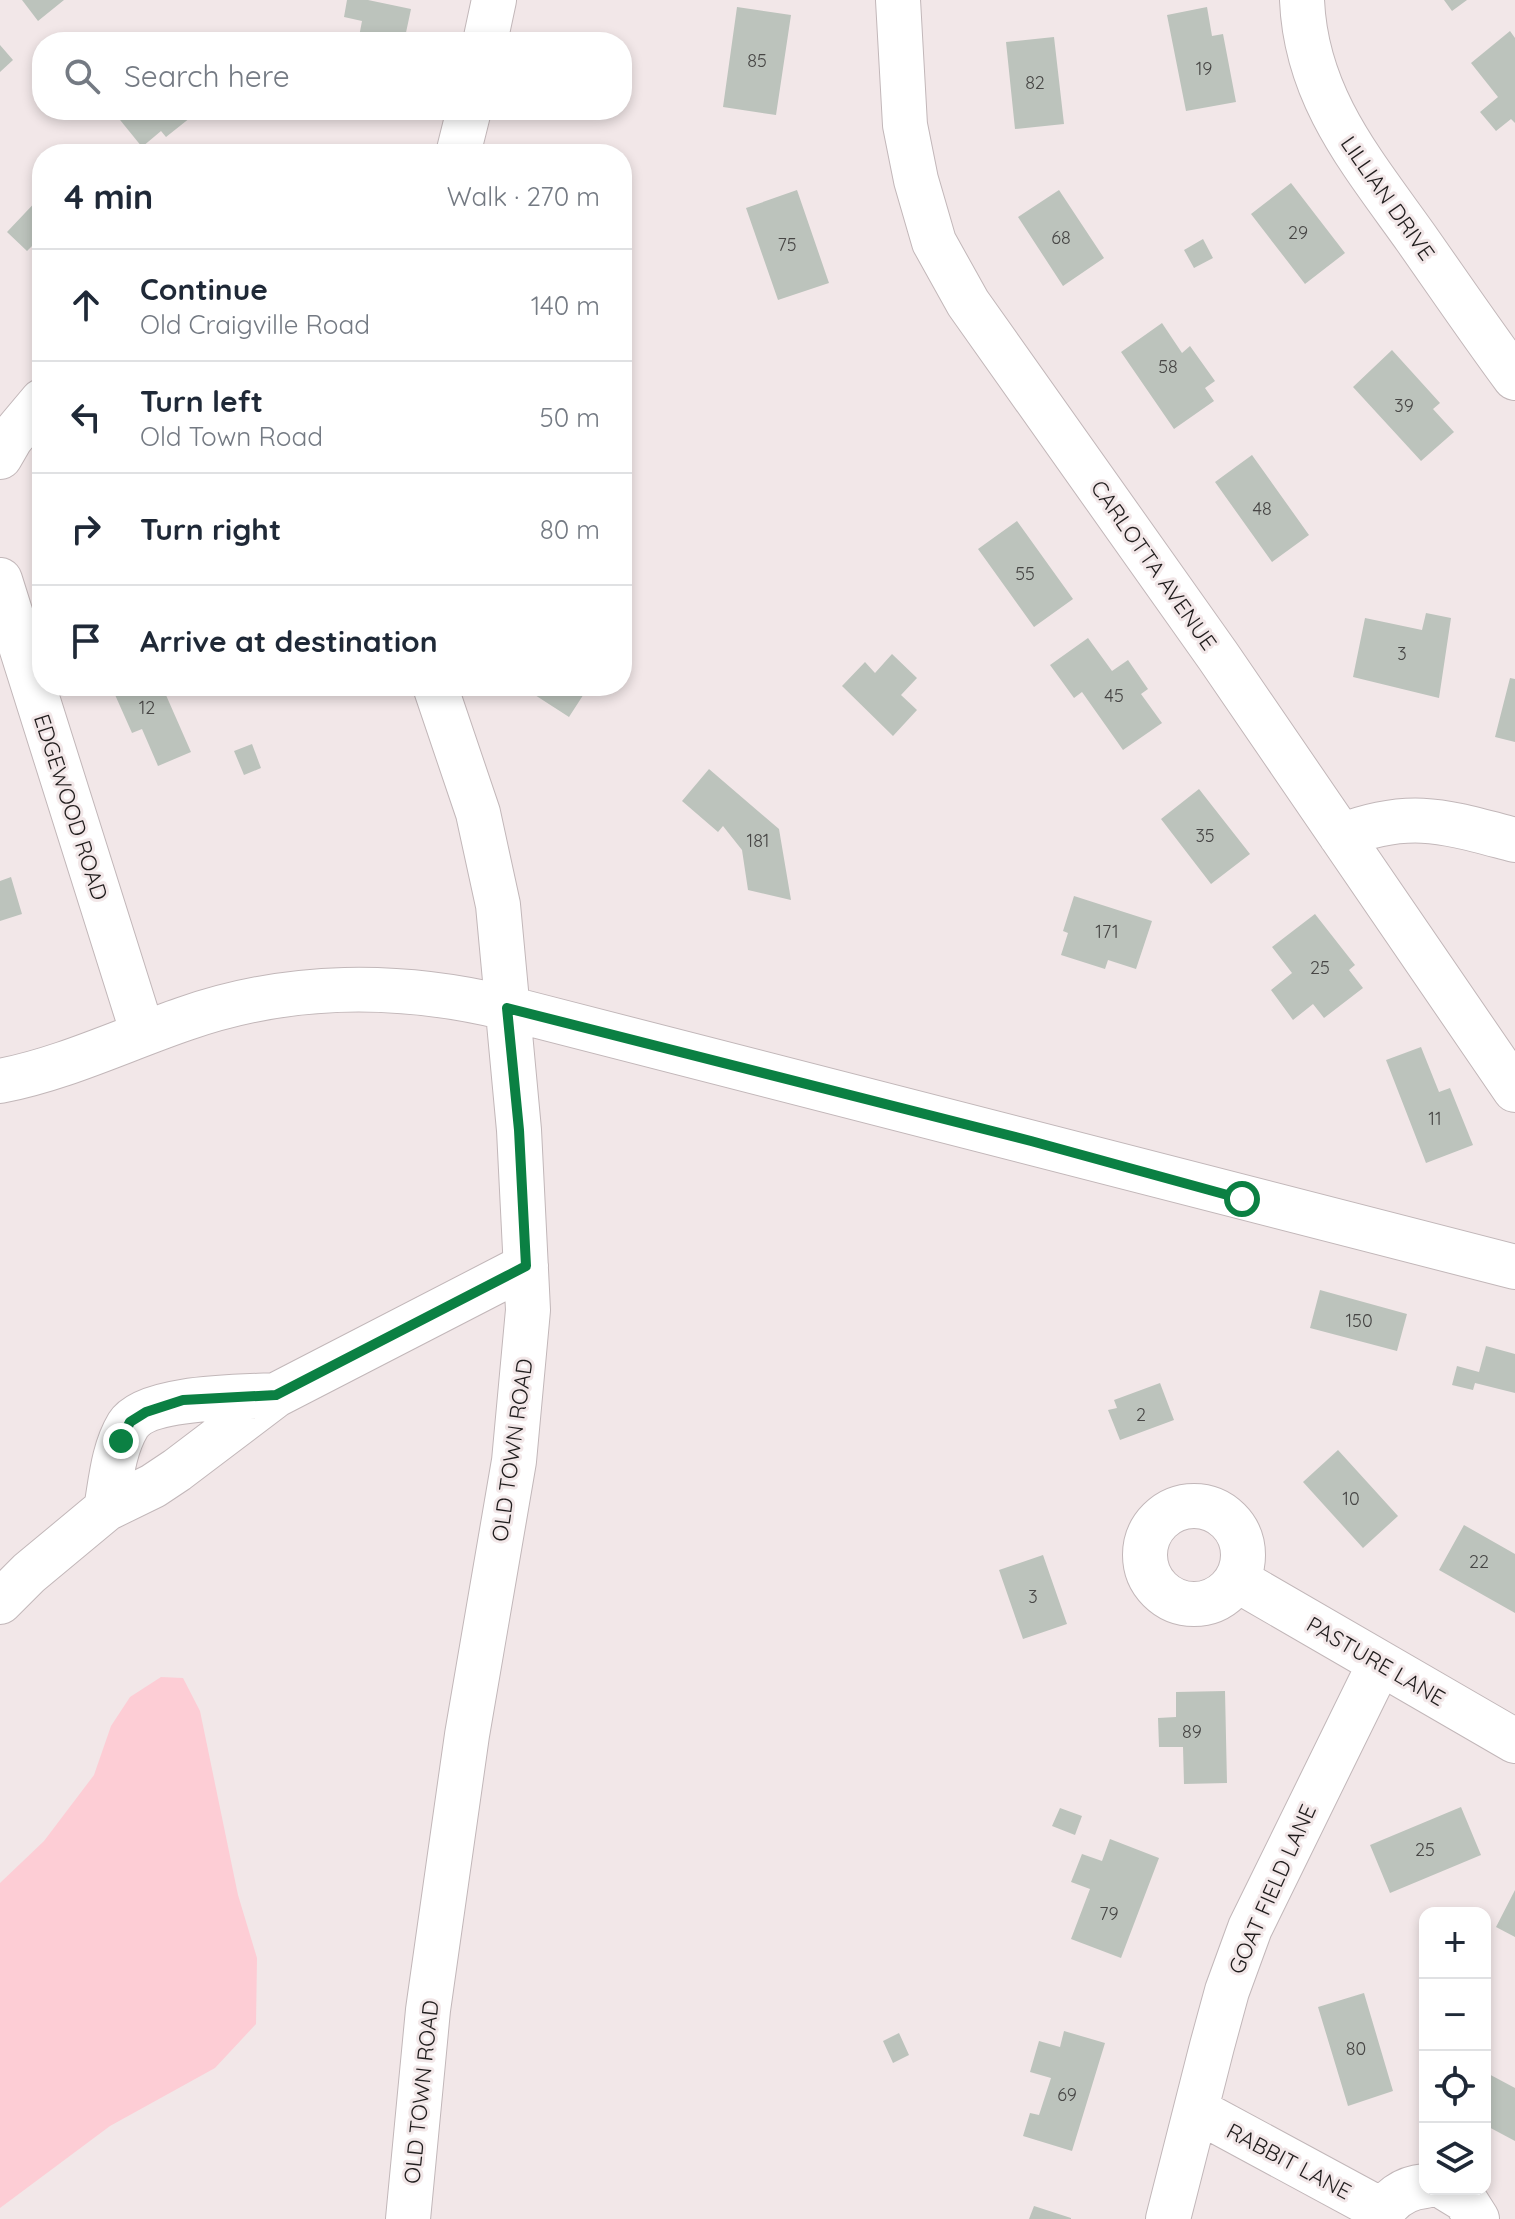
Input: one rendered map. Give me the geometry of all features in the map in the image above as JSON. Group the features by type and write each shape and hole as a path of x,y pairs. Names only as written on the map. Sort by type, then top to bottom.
{"street":[{"path":"487,32 494,0"},
{"name":"CARLOTTA AVENUE","path":"898,0 905,125 916,180 934,242 968,303 1218,656 1515,1090"},
{"name":"LILLIAN DRIVE","path":"1302,0 1310,60 1327,105 1351,146 1515,378"},
{"path":"460,144 466,120"},
{"path":"0,457 32,413"},
{"name":"EDGEWOOD ROAD","path":"0,580 32,682"},
{"name":"EDGEWOOD ROAD","path":"37,696 143,1034"},
{"name":"OLD TOWN ROAD","path":"408,2219 430,1996 467,1735 514,1461 526,1340 526,1266 519,1130 498,905 468,779 439,696"},
{"path":"1341,836 1381,823 1423,819 1515,840"},
{"path":"0,1081 64,1062 185,1018 236,1004 284,994 339,988 394,989 507,1008 1515,1267"},
{"path":"0,1602 29,1573 106,1509 153,1486 177,1470 276,1395 526,1266"},
{"path":"106,1509 114,1466 130,1422 146,1412 183,1400 276,1395"},
{"name":"PASTURE LANE","path":"1237,1580 1515,1741"},
{"name":"GOAT FIELD LANE","path":"1168,2219 1227,1991 1250,1928 1380,1663"},
{"name":"RABBIT LANE","path":"1196,2110 1381,2215 1399,2194 1419,2187"},
{"path":"1457,2195 1465,2200 1477,2219"}],"shaded area":[{"path":"161,1677 183,1678 200,1711 238,1895 257,1958 256,2024 215,2068 110,2126 0,2208 0,1883 44,1841 94,1775 111,1726 130,1697"}],"building":[{"path":"22,0 64,0 38,21"},
{"path":"347,0 368,0 411,9 406,32 360,32 362,21 344,17"},
{"path":"1444,0 1467,0 1452,11"},
{"path":"737,7 791,15 776,115 723,107"},
{"path":"1207,7 1212,36 1223,34 1236,102 1186,111 1167,15"},
{"path":"1510,31 1515,38 1515,123 1511,119 1496,131 1480,112 1498,97 1471,63"},
{"path":"1054,37 1064,124 1015,129 1006,42"},
{"path":"0,45 13,60 0,72"},
{"path":"120,120 187,120 166,137 161,131 146,144 140,144"},
{"path":"1291,183 1345,253 1305,284 1251,214"},
{"path":"797,190 829,283 778,300 746,208"},
{"path":"1059,190 1104,258 1063,286 1018,217"},
{"path":"32,206 32,246 27,251 7,232"},
{"path":"1203,239 1213,258 1194,268 1184,250"},
{"path":"1162,323 1182,353 1190,346 1215,381 1205,388 1214,401 1174,429 1121,352"},
{"path":"1392,350 1440,403 1433,409 1454,432 1421,461 1353,387"},
{"path":"1252,455 1309,535 1272,562 1215,482"},
{"path":"1017,521 1073,599 1034,627 978,549"},
{"path":"1426,613 1451,618 1439,698 1353,677 1365,618 1422,630"},
{"path":"1088,638 1112,671 1128,660 1148,689 1141,694 1162,723 1123,750 1082,692 1074,698 1050,665"},
{"path":"892,654 917,678 901,695 917,710 893,736 842,686 865,662 875,673"},
{"path":"1510,678 1515,679 1515,742 1495,737"},
{"path":"116,696 166,696 191,752 158,766 142,729 132,733"},
{"path":"536,696 583,696 569,717"},
{"path":"252,744 261,768 244,775 234,751"},
{"path":"709,769 779,829 791,900 748,890 742,850 723,826 718,832 682,801"},
{"path":"1199,789 1250,854 1211,884 1161,819"},
{"path":"11,877 22,914 0,921 0,881"},
{"path":"1074,896 1152,921 1136,969 1108,960 1105,969 1061,955 1068,933 1063,931"},
{"path":"1315,914 1355,965 1349,970 1363,988 1324,1018 1313,1004 1293,1020 1271,990 1292,973 1272,947"},
{"path":"1421,1047 1439,1092 1450,1088 1473,1145 1426,1163 1386,1060"},
{"path":"1320,1290 1407,1314 1397,1351 1310,1328"},
{"path":"1486,1346 1515,1354 1515,1393 1475,1383 1473,1390 1452,1385 1457,1366 1479,1372"},
{"path":"1160,1383 1174,1420 1120,1440 1108,1410 1117,1408 1114,1400"},
{"path":"1338,1450 1398,1516 1363,1548 1303,1482"},
{"path":"1464,1525 1515,1554 1515,1613 1439,1570"},
{"path":"1043,1555 1067,1624 1023,1639 999,1570"},
{"path":"1225,1691 1227,1783 1184,1784 1183,1747 1159,1747 1158,1718 1176,1717 1176,1692"},
{"path":"1461,1807 1481,1855 1390,1893 1370,1845"},
{"path":"1060,1808 1082,1816 1075,1835 1052,1826"},
{"path":"1110,1839 1159,1858 1121,1958 1071,1939 1090,1889 1071,1882 1082,1854 1102,1861"},
{"path":"1515,1890 1515,1937 1496,1927"},
{"path":"1364,1993 1393,2091 1348,2106 1318,2007"},
{"path":"1064,2031 1105,2043 1072,2151 1023,2136 1030,2113 1039,2115 1051,2078 1030,2072 1039,2041 1060,2047"},
{"path":"899,2033 909,2055 893,2063 883,2041"},
{"path":"1491,2075 1515,2088 1515,2141 1491,2128"},
{"path":"1034,2206 1071,2218 1071,2219 1029,2219"}],"route":[{"path":"121,1441 130,1422 146,1412 183,1400 276,1395 526,1266 519,1130 507,1008 1031,1141 1242,1199"}]}
